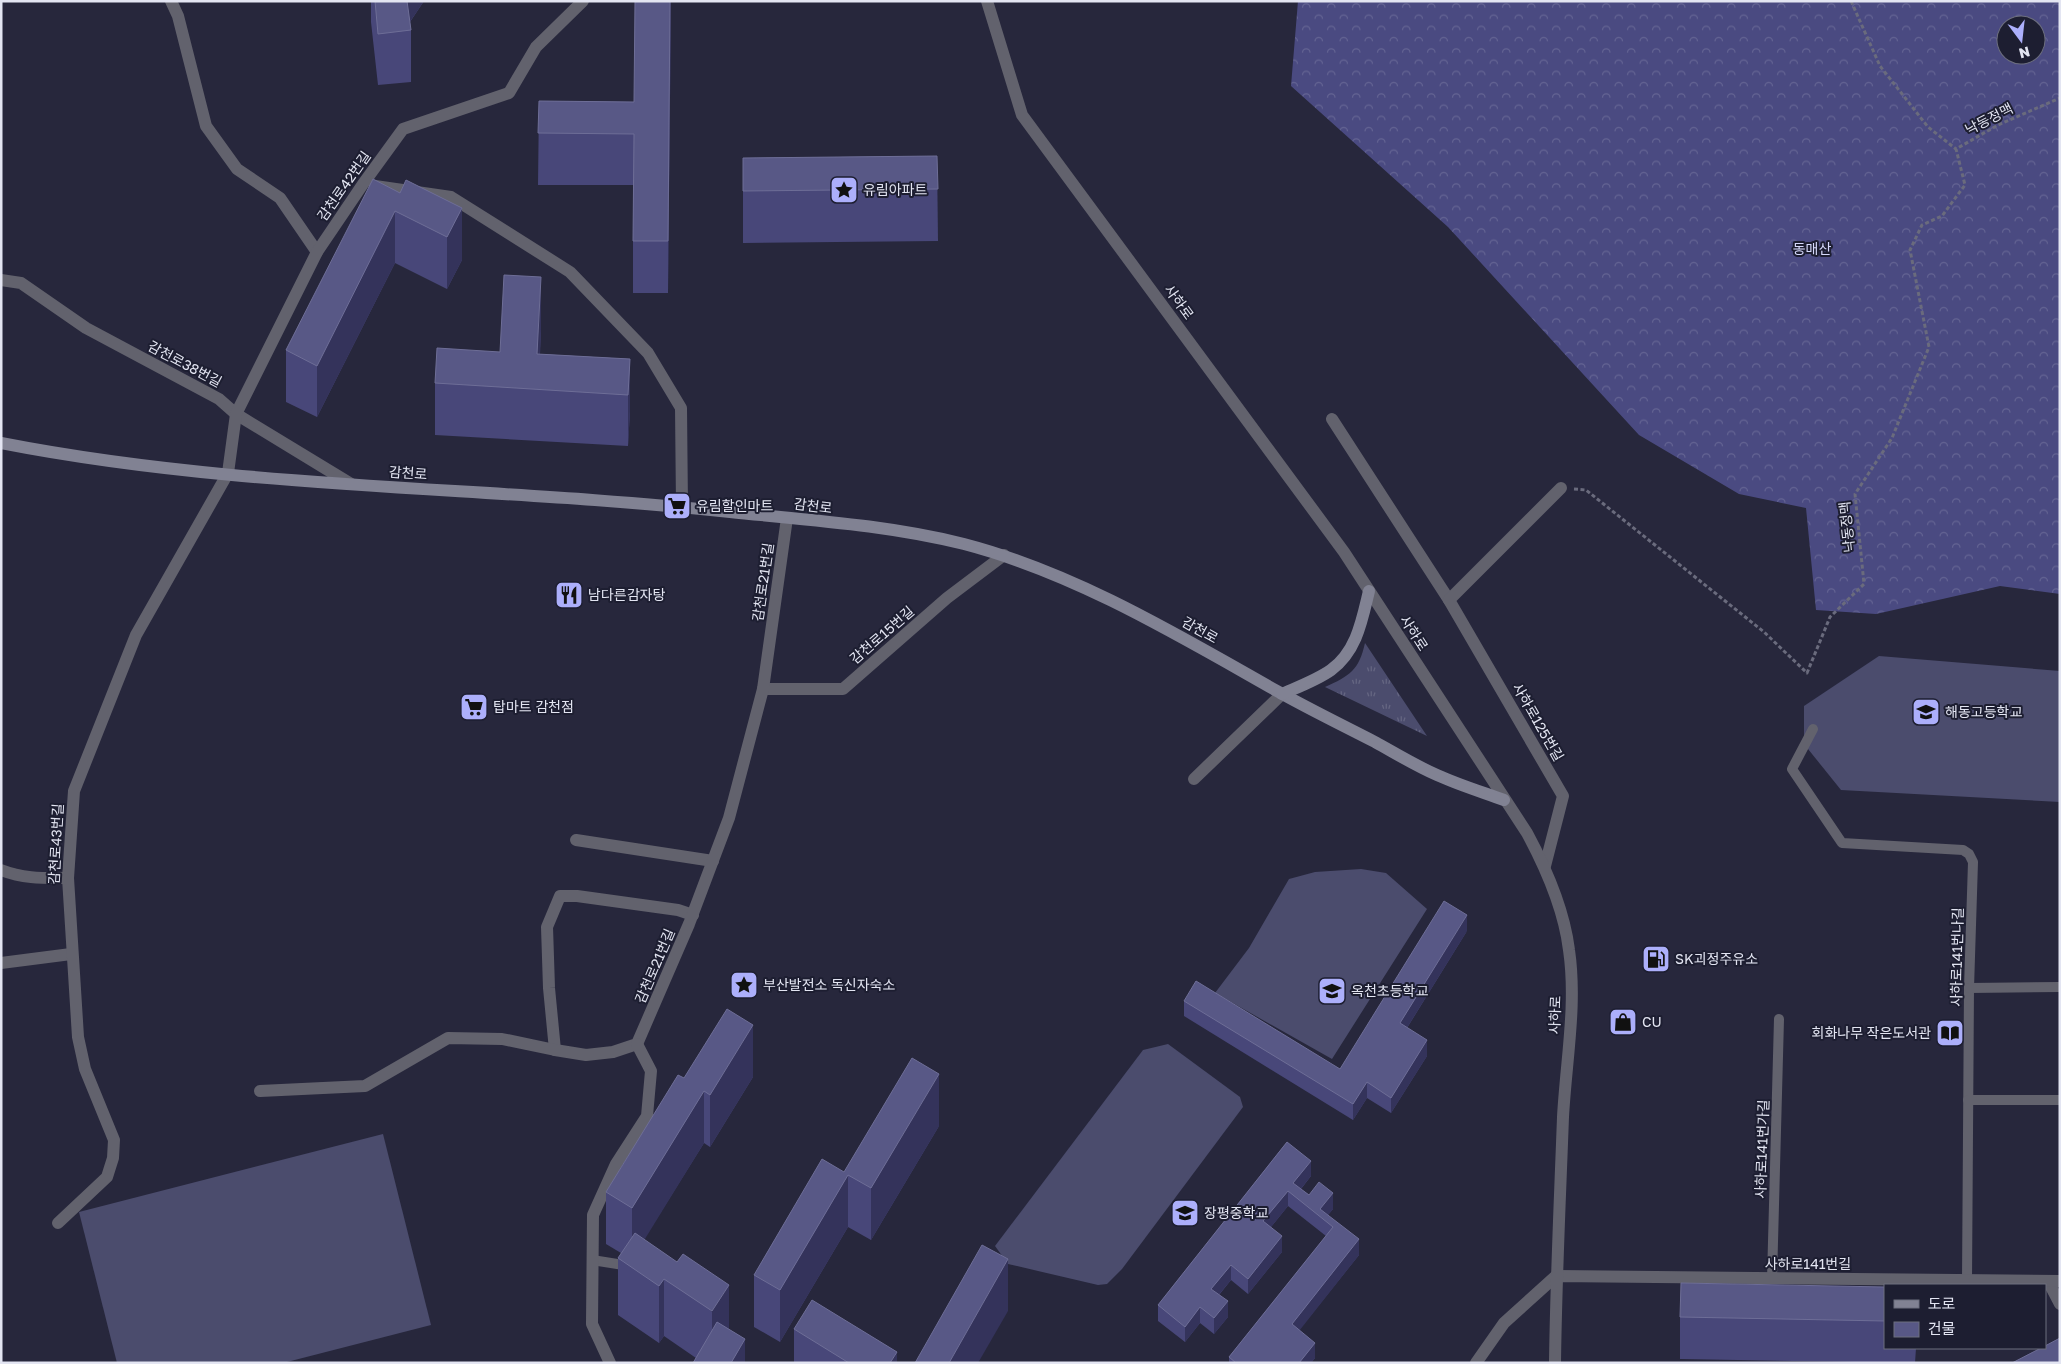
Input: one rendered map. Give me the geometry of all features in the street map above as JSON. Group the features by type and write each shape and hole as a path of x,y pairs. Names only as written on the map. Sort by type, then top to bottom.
{"main road":[{"name":"감천로","path":"1,442 138,464 351,484 682,507 926,536 1004,556 1069,582 1173,632 1282,694 1438,776 1504,800"},
{"path":"1282,694 1331,670 1343,659 1353,645 1361,625 1369,591"}],"street":[{"path":"171,1 178,16 206,126 237,169 280,198 317,252"},
{"name":"감천로42번길","path":"228,473 236,414 317,252 403,129 509,93 536,47 583,1"},
{"name":"사하로","path":"987,1 1022,115 1344,552 1527,833 1545,866 1564,923 1570,951 1571,977 1571,1016 1564,1100 1556,1276 1555,1363"},
{"path":"363,184 451,197 570,272 648,353 681,408 682,507"},
{"name":"감천로38번길","path":"1,280 21,283 86,328 219,399 236,414 351,484"},
{"name":"사하로125번길","path":"1332,419 1449,600 1564,796 1545,866"},
{"name":"감천로43번길","path":"58,1223 107,1177 113,1158 114,1140 85,1069 78,1037 71,954 68,878 74,791 136,635 228,473"},
{"path":"1449,600 1561,488"},
{"name":"감천로21번길","path":"637,1044 692,914 729,818 763,689 786,518"},
{"name":"감천로15번길","path":"763,689 843,689 948,598 1004,556"},
{"path":"1194,779 1282,694"},
{"path":"576,840 713,861"},
{"path":"1,870 18,876 34,878 68,878"},
{"path":"555,1050 549,988 547,927 560,896 577,896 678,910 692,914"},
{"path":"1,963 71,954"},
{"path":"260,1091 364,1086 448,1038 502,1039 586,1055 613,1052 637,1044 651,1071 647,1116 616,1164 592,1215 592,1324 610,1363"},
{"path":"1476,1363 1504,1323 1556,1276"},
{"name":"사하로141번길","path":"1556,1276 2054,1281"},
{"path":"2054,1281 2060,1304"}],"lane":[{"name":"사하로141번나길","path":"1813,729 1792,769 1842,843 1963,850 1969,854 1973,862 1969,988 1967,1280"},
{"path":"1969,988 2060,987"},
{"name":"사하로141번가길","path":"1772,1279 1779,1019"},
{"path":"1968,1100 2060,1100"},
{"path":"592,1260 645,1269"}],"path":[{"path":"1850,1 1880,66 1928,127 1956,149"},
{"name":"낙동정맥","path":"1561,488 1586,490 1764,632 1806,673 1830,617 1864,584 1855,494 1892,438 1929,347 1910,250 1922,225 1942,216 1965,185 1956,149 1998,125 2060,98"}],"green space":[{"name":"동매산","path":"1298,1 2060,1 2060,594 2000,586 1876,614 1816,610 1806,508 1739,494 1639,435 1448,227 1291,86"},
{"path":"1365,643 1427,736 1325,687 1352,671 1360,660"},
{"name":"해동고등학교","path":"1879,656 2060,671 2060,802 1841,790 1804,744 1804,706"},
{"path":"1361,869 1386,873 1427,909 1332,1059 1215,993 1249,948 1289,879 1315,872"},
{"path":"1168,1044 1240,1097 1243,1107 1122,1269 1107,1284 1098,1285 1008,1264 995,1246 1143,1050"},
{"path":"383,1134 431,1325 283,1363 117,1363 79,1212"}],"building":[{"path":"375,1 407,1 411,30 378,34"},
{"path":"635,1 670,1 668,241 633,241 634,134 538,133 539,101 634,102"},
{"path":"937,156 938,189 743,191 743,158"},
{"path":"373,179 400,193 406,180 462,208 447,237 395,211 317,366 286,350"},
{"path":"504,275 541,277 537,354 630,359 628,395 435,383 437,348 500,352"},
{"path":"1444,901 1467,915 1400,1023 1427,1040 1391,1098 1367,1082 1353,1104 1184,1001 1196,981 1340,1069"},
{"path":"727,1009 753,1025 710,1095 704,1091 632,1208 606,1192 678,1075 684,1078"},
{"path":"912,1058 939,1074 871,1188 848,1175 780,1290 754,1275 822,1159 844,1172"},
{"path":"1287,1142 1311,1161 1293,1183 1309,1195 1319,1182 1333,1193 1320,1209 1359,1239 1292,1324 1315,1343 1299,1363 1236,1363 1229,1357 1333,1227 1288,1191 1263,1221 1282,1236 1248,1279 1231,1265 1211,1289 1228,1301 1214,1318 1200,1307 1185,1327 1158,1305"},
{"path":"635,1233 677,1262 683,1254 729,1285 712,1311 664,1279 659,1286 618,1258"},
{"path":"982,1245 1008,1259 949,1363 915,1363"},
{"path":"1681,1283 1884,1287 1884,1321 1680,1317"},
{"path":"812,1300 897,1352 890,1363 849,1363 794,1329"},
{"path":"717,1322 745,1339 731,1363 693,1363"},
{"path":"2060,1338 2060,1363 2012,1363 2039,1349 2046,1349 2046,1345"}],"place":[{"name":"유림아파트","path":"844,190"},
{"name":"유림할인마트","path":"677,506"},
{"name":"남다른감자탕","path":"569,595"},
{"name":"탑마트 감천점","path":"474,707"},
{"name":"해동고등학교","path":"1926,712"},
{"name":"SK괴정주유소","path":"1656,959"},
{"name":"부산발전소 독신자숙소","path":"744,985"},
{"name":"옥천초등학교","path":"1332,991"},
{"name":"CU","path":"1623,1022"},
{"name":"회화나무 작은도서관","path":"1950,1033"},
{"name":"장평중학교","path":"1185,1213"}]}
